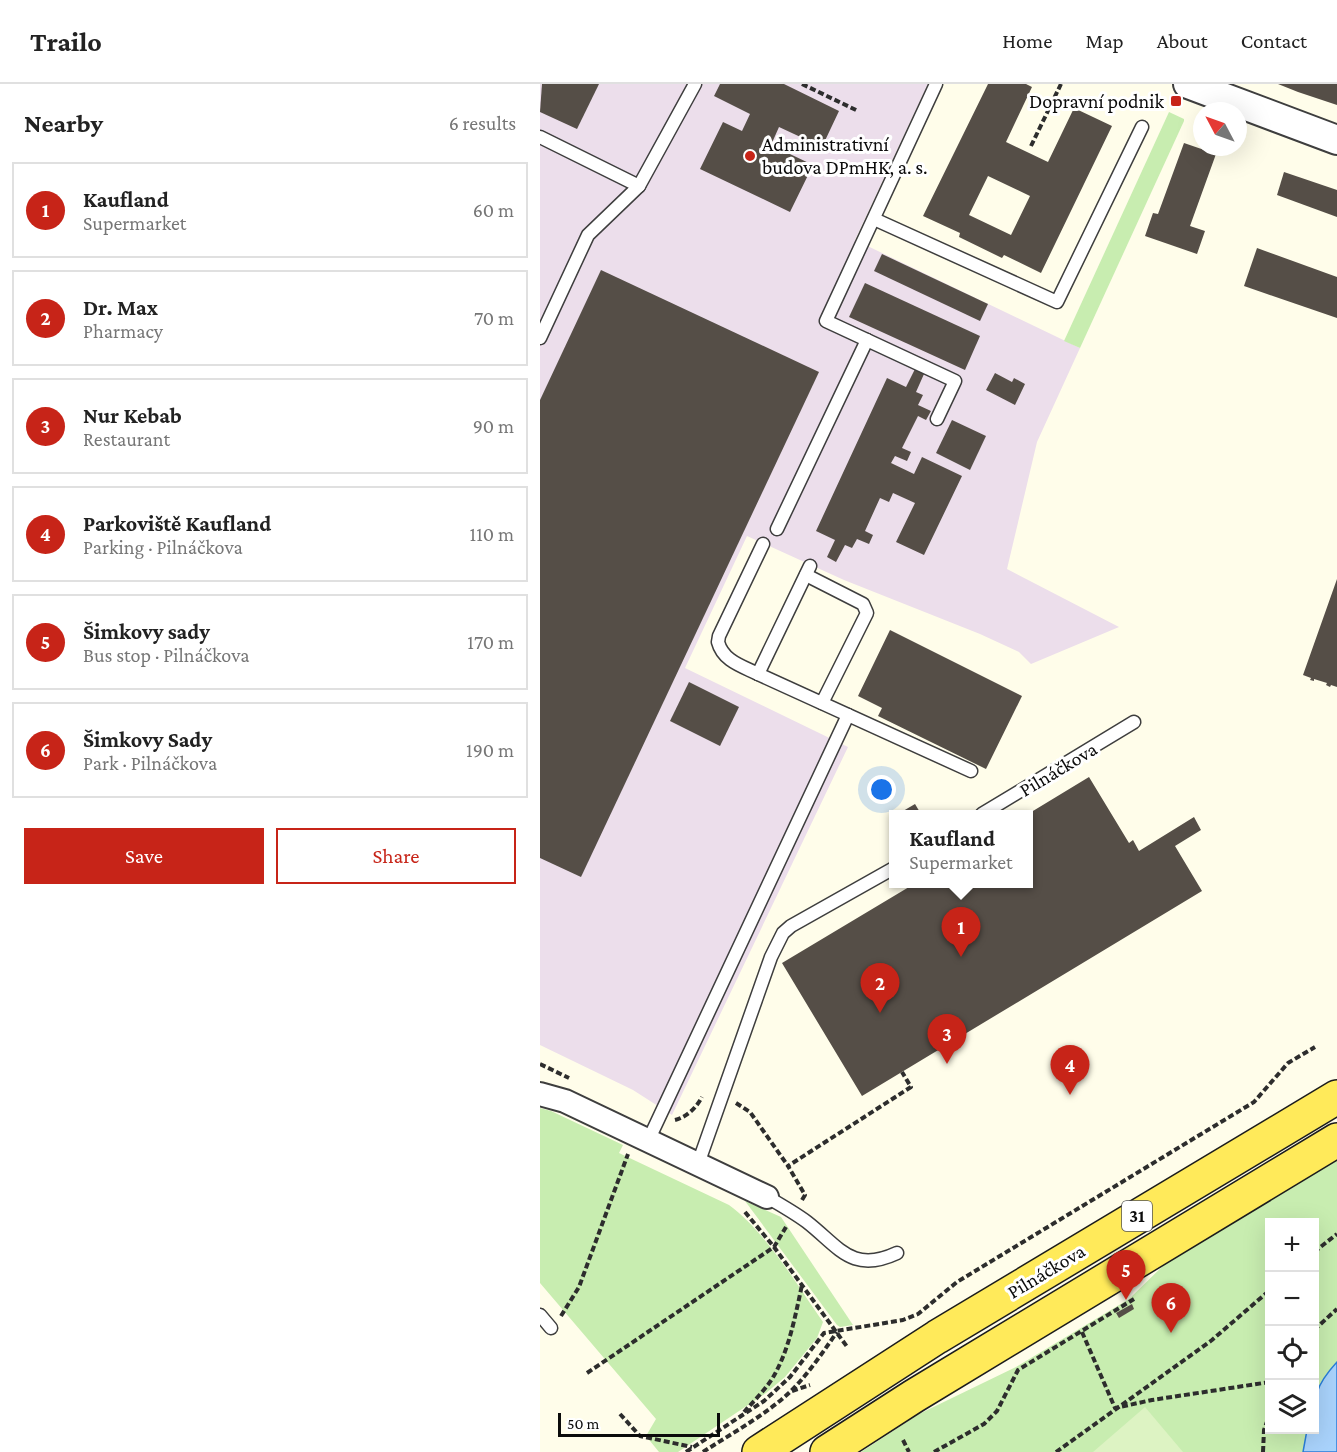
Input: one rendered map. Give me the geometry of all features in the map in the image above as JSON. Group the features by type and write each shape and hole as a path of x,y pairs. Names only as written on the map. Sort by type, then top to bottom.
{"main road":[{"name":"Pilnáčkova","path":"759,1452 937,1337 1337,1097"},
{"name":"Pilnáčkova","path":"827,1452 914,1396 1337,1140"}],"street":[{"path":"1188,84 1337,140"},
{"path":"540,1094 565,1101 767,1197"}],"lane":[{"path":"540,338 588,235 639,186 695,84"},
{"path":"936,84 826,321 955,381 937,419"},
{"path":"874,219 1057,302 1142,127"},
{"path":"540,137 639,186"},
{"path":"777,529 867,340"},
{"path":"763,544 718,642 723,655 758,674 971,771"},
{"path":"758,674 808,570 863,604 867,613 822,703"},
{"path":"648,1141 848,715"},
{"name":"Pilnáčkova","path":"989,810 1134,722"},
{"path":"698,1164 771,957 783,933 791,926 889,871"},
{"path":"767,1197 794,1213 837,1250 847,1255 867,1260 888,1257 897,1253"},
{"path":"540,1315 551,1328"}],"path":[{"path":"803,84 858,111"},
{"path":"1030,146 1061,84"},
{"path":"686,1452 764,1401 790,1377 824,1333 903,1320 918,1314 957,1282 1254,1102 1288,1064 1315,1047"},
{"path":"788,1167 911,1088 902,1072"},
{"path":"587,1373 774,1247 805,1195 750,1112 726,1099"},
{"path":"551,1328 558,1321 579,1287 629,1153"},
{"path":"1319,1248 1337,1234"},
{"path":"741,1416 771,1381 777,1369 790,1335 802,1284"},
{"path":"1056,1452 1212,1340 1265,1294"},
{"path":"934,1452 984,1424 997,1411 1018,1370 1134,1299"},
{"path":"1318,1326 1337,1309"},
{"path":"703,1452 774,1405 791,1391 838,1331"},
{"path":"1082,1332 1115,1408"},
{"path":"1115,1408 1265,1383"},
{"path":"620,1414 640,1436 693,1447"},
{"path":"1263,1452 1265,1427"},
{"path":"903,1440 909,1452"}],"shaded area":[{"path":"540,84 928,84 855,240 1080,348 1037,442 1007,569 1119,627 1031,664 1019,652 980,634 844,580 747,536 685,668 848,747 672,1115 633,1090 540,1045"}],"green space":[{"path":"1169,112 1184,121 1080,348 1064,341"},
{"path":"540,1108 623,1145 619,1153 729,1205 756,1229 823,1322 817,1338 785,1377 766,1393 678,1452 659,1452 646,1436 656,1419 540,1283"},
{"path":"1337,1160 1337,1452 861,1452 919,1414 1016,1367 1129,1299 1168,1261"},
{"path":"745,1201 781,1217 853,1325 840,1327 837,1325"},
{"path":"1145,1407 1183,1452 1093,1452"}],"water":[{"path":"1337,1362 1337,1452 1303,1452 1306,1434 1319,1434 1319,1388"}],"building":[{"path":"542,84 599,84 577,129 540,112"},
{"name":"Administrativní budova DPmHK, a. s.","path":"720,84 784,84 839,111 822,147 779,127 771,145 813,165 790,212 700,169 723,122 742,131 750,114 714,96"},
{"path":"988,84 1026,84 1032,87 1006,142 1048,162 1074,108 1112,126 1041,273 1004,255 1002,258 959,237 960,233 923,216","holes":["988,176 1030,196 1011,235 969,215"]},
{"path":"1278,84 1337,84 1337,105 1298,92"},
{"path":"1184,143 1193,146 1193,156 1215,156 1190,226 1205,231 1197,254 1145,236 1153,213 1158,214"},
{"path":"1284,172 1337,190 1337,217 1277,195"},
{"path":"1257,248 1337,277 1337,318 1244,286"},
{"path":"882,254 988,304 980,321 874,271"},
{"path":"601,270 819,372 581,877 540,858 540,400"},
{"path":"865,283 980,336 965,370 849,317"},
{"path":"915,369 924,374 916,392 923,395 918,405 931,411 926,420 918,416 902,448 911,452 907,461 895,456 891,463 914,474 922,457 962,476 924,555 896,542 915,503 893,493 889,502 880,498 865,531 873,535 869,544 857,539 852,548 845,545 836,562 827,557 835,540 816,531 887,378 906,387"},
{"path":"995,373 1012,382 1014,378 1025,384 1015,405 986,390"},
{"path":"952,420 986,436 970,470 936,453"},
{"path":"1337,579 1337,687 1331,685 1330,687 1326,685 1327,683 1310,680 1311,678 1303,675"},
{"path":"890,630 1022,696 986,769 878,716 882,708 858,696"},
{"path":"689,682 739,707 720,746 670,721"},
{"path":"1089,777 1129,843 1133,840 1139,851 1194,817 1201,830 1175,846 1202,891 862,1096 782,963 907,888 1033,888 1033,811"},
{"path":"915,804 919,810 905,810"},
{"path":"1132,1304 1134,1309 1119,1318 1116,1313"}],"place":[{"name":"Dopravní podnik","path":"1176,101"},
{"name":"Administrativní budova DPmHK, a. s.","path":"750,156"},
{"name":"Kaufland","path":"961,957"},
{"name":"Dr. Max","path":"880,1013"},
{"name":"Nur Kebab","path":"947,1064"},
{"name":"Parkoviště Kaufland","path":"1070,1095"},
{"name":"Šimkovy sady","path":"1126,1300"},
{"name":"Šimkovy Sady","path":"1171,1333"}]}
